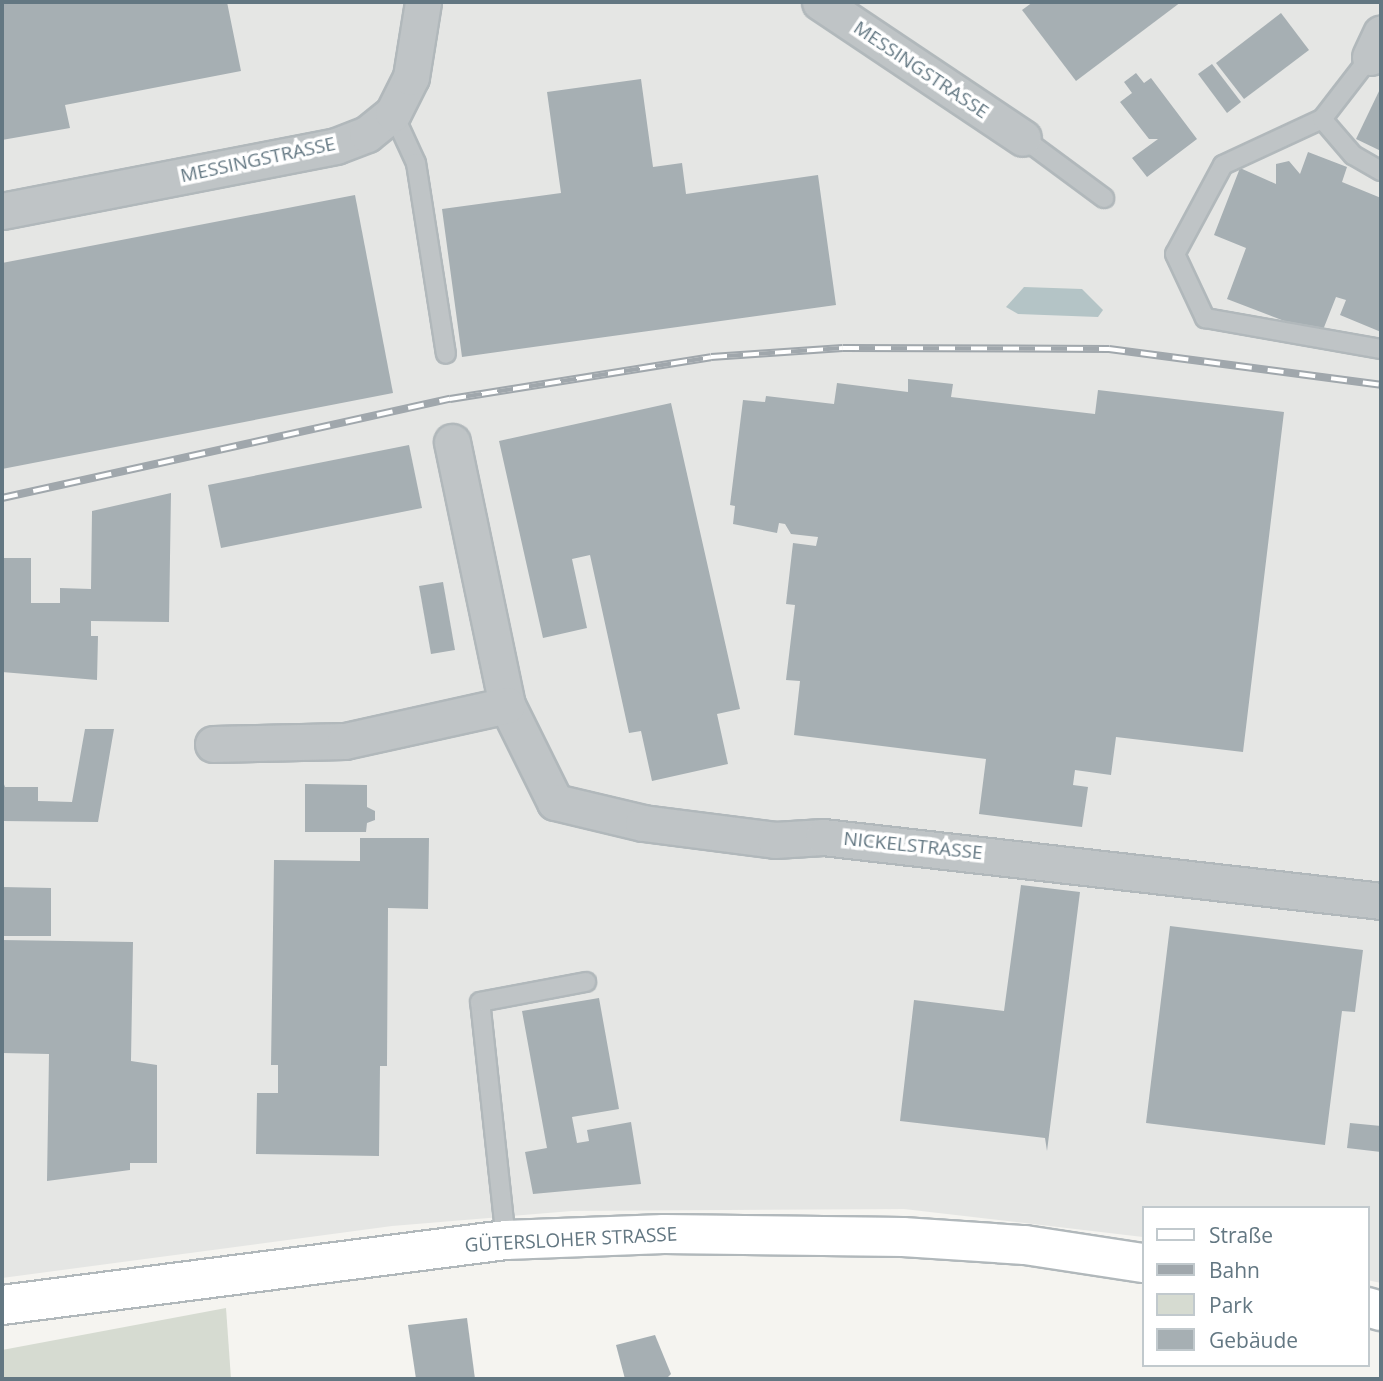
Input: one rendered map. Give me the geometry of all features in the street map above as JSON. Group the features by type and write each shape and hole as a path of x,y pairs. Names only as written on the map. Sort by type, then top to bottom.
{"main road":[{"name":"GÜTERSLOHER STRASSE","path":"2,1305 506,1240 678,1234 903,1237 1025,1245 1142,1263"}],"street":[{"name":"MESSINGSTRASSE","path":"2,211 336,146 367,134 393,113 411,77 424,2"},
{"name":"MESSINGSTRASSE","path":"820,2 1023,138"},
{"name":"NICKELSTRASSE","path":"452,442 507,705 555,803 643,823 775,840 823,837 1125,867 1381,901"},
{"path":"213,744 345,741 507,705"}],"lane":[{"path":"1375,45 1322,119 1223,165 1175,254 1205,318 1381,349"},
{"path":"393,113 416,163 446,354"},
{"path":"1322,119 1353,155 1381,171"},
{"path":"1023,138 1104,198"},
{"path":"506,1240 480,1002 586,982"}],"shaded area":[{"path":"2,2 1381,2 1381,1283 1369,1280 1369,1206 1142,1206 1142,1237 904,1209 572,1211 392,1226 2,1278"},
{"path":"1024,287 1082,289 1103,310 1098,317 1018,314 1006,307"}],"green space":[{"path":"226,1308 231,1379 2,1379 2,1350"}],"building":[{"path":"2,2 227,2 241,71 65,105 70,128 2,140"},
{"path":"1033,2 1181,2 1076,81 1022,10"},
{"path":"1281,13 1309,50 1244,99 1216,63"},
{"path":"1212,64 1241,102 1227,113 1198,74"},
{"path":"1136,73 1144,83 1151,78 1197,139 1147,177 1132,158 1158,139 1149,139 1120,102 1132,93 1124,82"},
{"path":"641,79 653,167 682,163 686,194 818,175 836,305 462,357 442,209 561,193 547,92"},
{"path":"1381,87 1381,151 1356,139"},
{"path":"1308,152 1347,167 1342,182 1381,198 1381,332 1340,315 1346,300 1336,297 1321,335 1227,299 1246,248 1214,235 1240,168 1276,184 1276,164 1289,161 1300,174"},
{"path":"355,195 393,393 2,469 2,263"},
{"path":"908,379 953,384 951,397 1095,414 1098,390 1284,412 1243,752 1116,737 1111,775 1075,770 1073,785 1088,787 1082,827 979,814 986,759 794,735 800,681 786,680 795,605 786,604 793,543 816,546 818,537 791,534 785,524 779,523 777,533 733,524 735,506 730,505 743,400 765,402 766,396 834,404 837,383 908,392"},
{"path":"671,403 740,709 717,714 728,764 652,781 641,731 629,733 590,555 572,559 587,628 543,638 499,441"},
{"path":"409,445 422,508 221,548 208,485"},
{"path":"171,493 169,622 91,621 91,636 98,636 97,680 2,672 2,558 31,558 31,603 60,603 60,588 91,589 92,511"},
{"path":"443,582 455,650 431,654 419,586"},
{"path":"85,729 114,729 98,822 2,821 2,779 5,787 38,787 38,801 72,802"},
{"path":"305,784 367,785 367,807 375,811 375,820 367,823 366,832 305,832"},
{"path":"360,838 429,838 428,909 388,908 387,1066 380,1066 379,1156 256,1154 257,1093 278,1093 278,1065 271,1065 274,860 360,861"},
{"path":"1021,885 1080,892 1047,1151 1045,1138 900,1121 914,1000 1004,1011"},
{"path":"2,887 51,888 51,936 2,936"},
{"path":"1170,926 1363,950 1355,1012 1342,1011 1325,1145 1146,1123"},
{"path":"2,940 133,942 131,1061 157,1065 157,1163 130,1163 130,1170 47,1181 49,1054 2,1053"},
{"path":"599,998 619,1109 572,1117 577,1143 589,1141 587,1130 631,1122 641,1184 533,1194 525,1152 547,1148 522,1011"},
{"path":"1350,1123 1381,1126 1381,1152 1347,1148"},
{"path":"467,1318 475,1379 416,1379 408,1325"},
{"path":"655,1335 671,1374 666,1379 625,1379 616,1345"}],"railway":[{"path":"2,498 450,399 711,357 843,348 1109,349 1381,385"}]}
